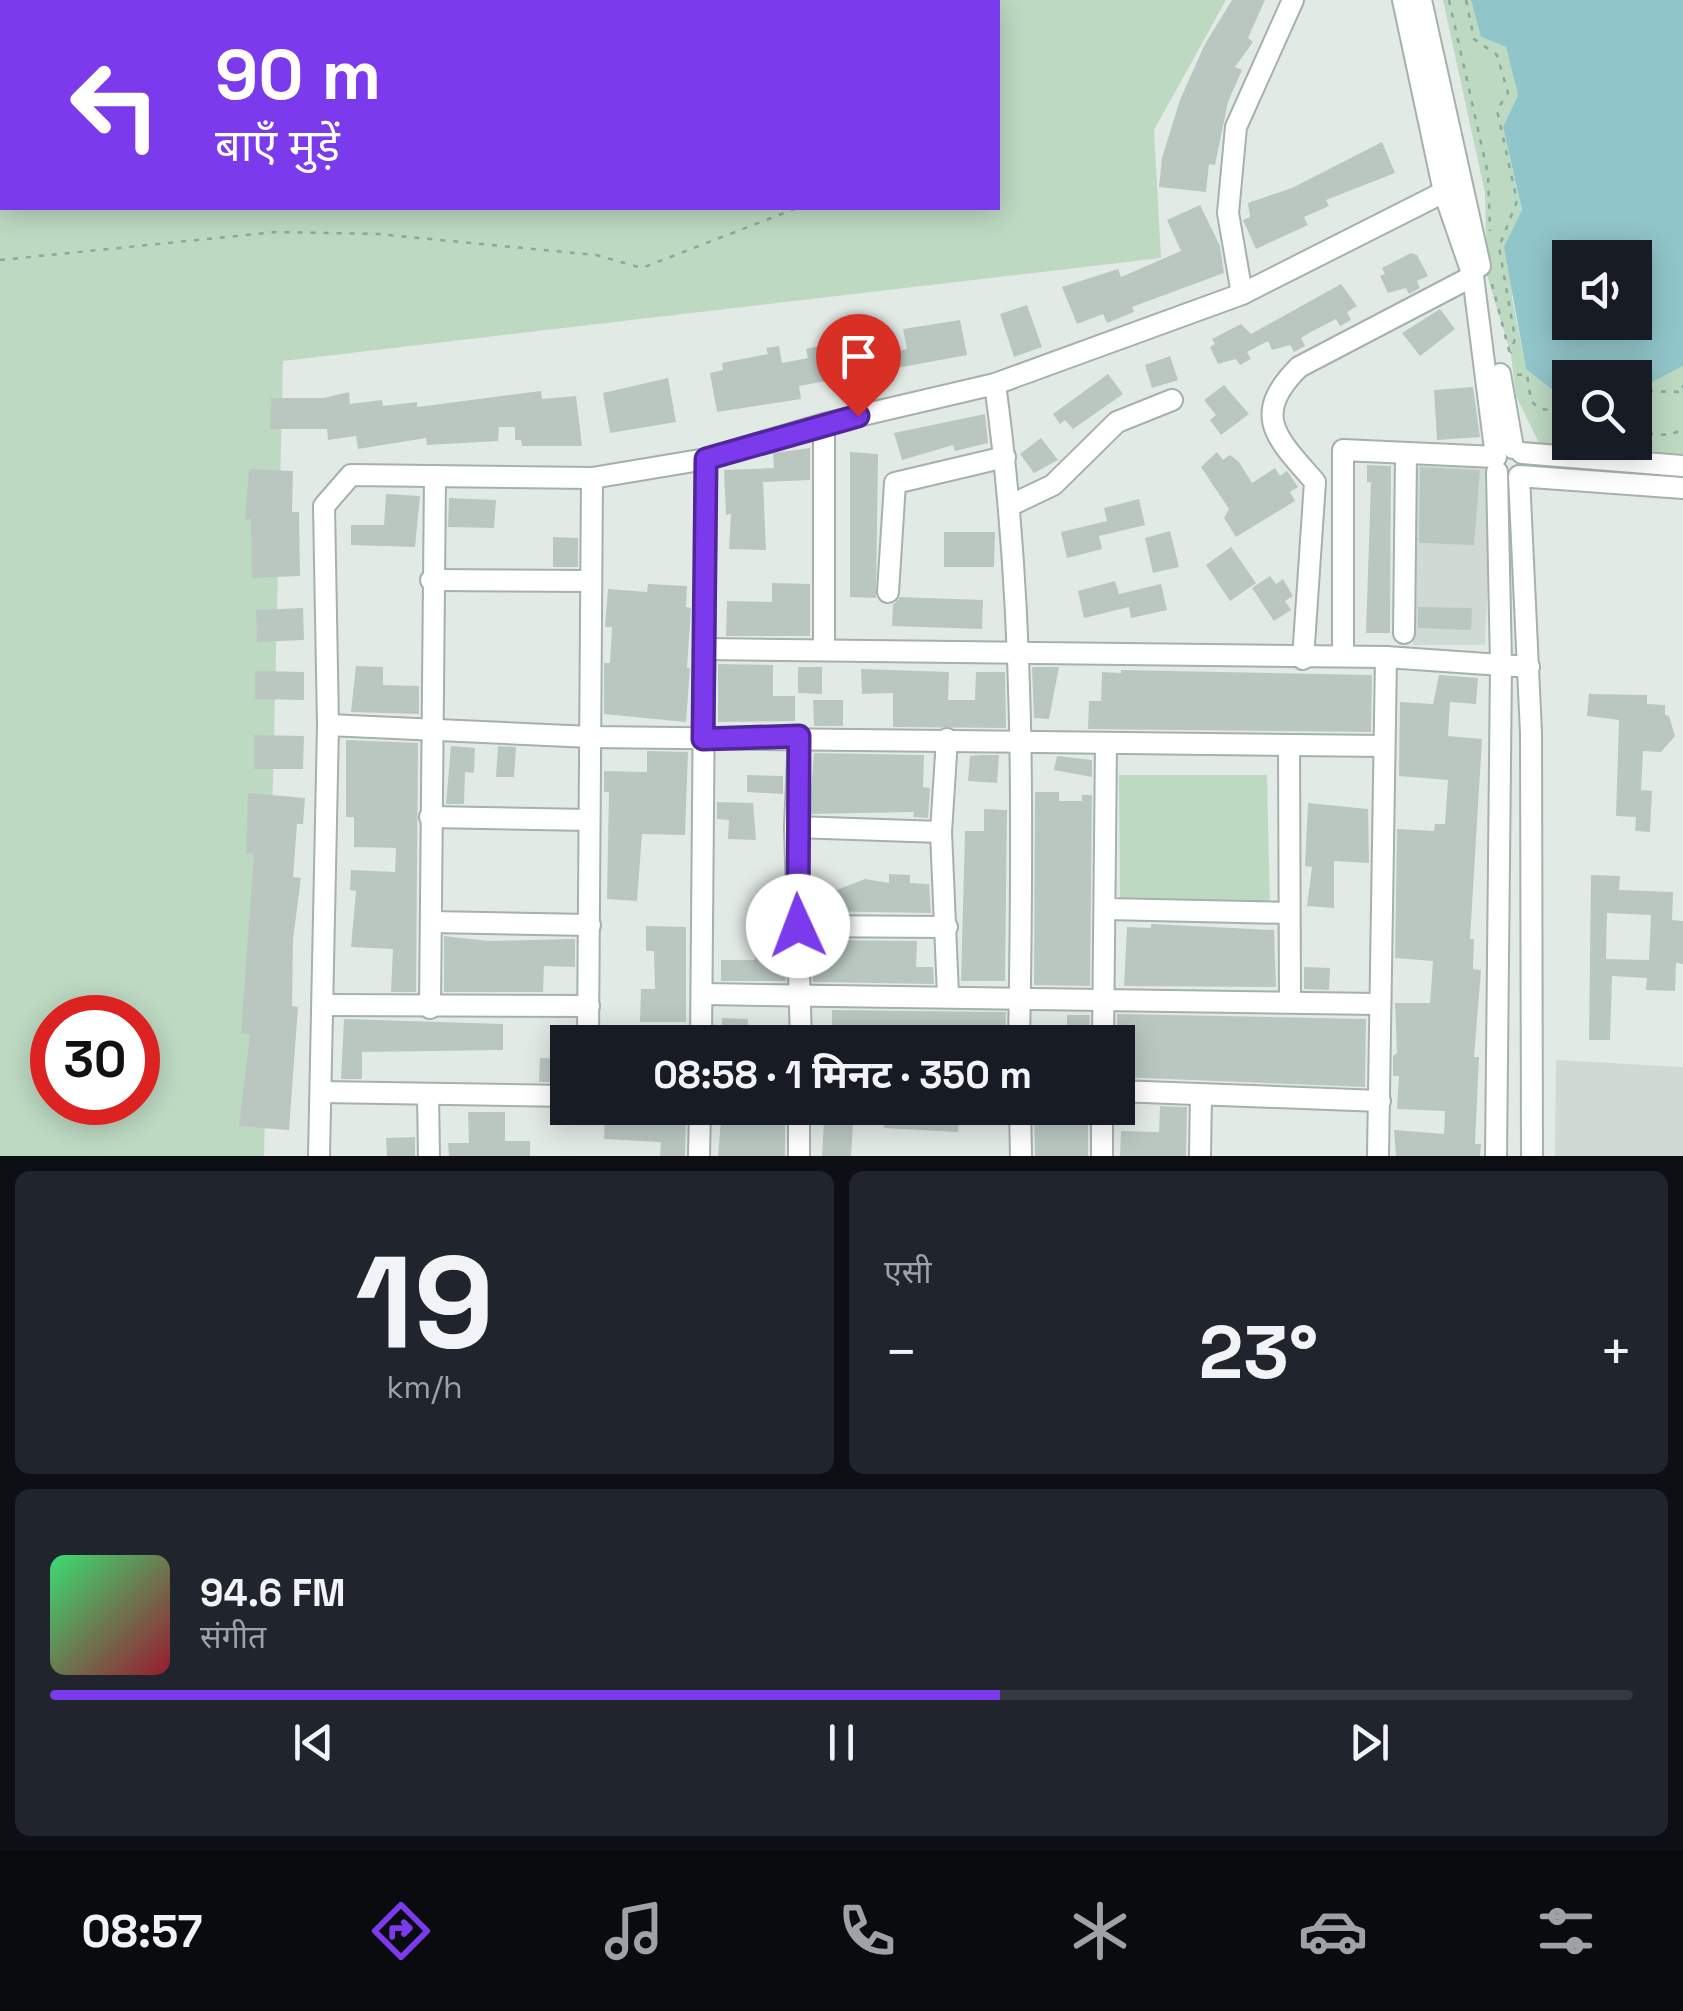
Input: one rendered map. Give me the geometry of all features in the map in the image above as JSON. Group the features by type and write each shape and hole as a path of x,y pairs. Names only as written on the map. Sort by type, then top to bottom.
{"street":[{"path":"1242,294 1228,213 1236,127 1294,0"},
{"path":"1403,0 1444,192 1481,275 1507,457 1496,1156"},
{"path":"1421,0 1468,199 1507,457 1525,468 1519,476 1529,666 1532,1156"},
{"path":"319,1156 328,725 324,506 351,475 592,478 706,459 824,424 994,384 1242,294 1444,192"},
{"path":"1303,659 1315,482 1275,436 1271,412 1277,389 1299,366 1481,275"},
{"path":"994,384 1012,505 1018,655 1020,1025"},
{"path":"1012,505 1053,485 1118,422 1172,400"},
{"path":"824,424 824,650"},
{"path":"1343,656 1343,450 1683,466"},
{"path":"1404,634 1406,455"},
{"path":"888,592 895,483 1005,456"},
{"path":"702,1025 706,459"},
{"path":"430,1008 429,726 435,476"},
{"path":"1519,476 1683,488"},
{"path":"588,1025 592,478"},
{"path":"431,580 589,581"},
{"path":"704,648 1303,659 1343,656 1529,666"},
{"path":"1378,1156 1386,657"},
{"path":"328,725 429,726 591,737 799,736 1384,746"},
{"path":"799,736 796,827 801,1025"},
{"path":"947,739 941,832 948,995"},
{"path":"1103,1025 1106,742"},
{"path":"1289,744 1290,1002"},
{"path":"430,817 589,820"},
{"path":"796,827 941,832"},
{"path":"1107,909 1289,913"},
{"path":"432,922 590,924"},
{"path":"798,926 947,927"},
{"path":"702,994 1380,1004"},
{"path":"325,1005 588,1006"},
{"path":"321,1092 550,1096"},
{"path":"1135,1093 1380,1101"},
{"path":"1200,1156 1201,1095"},
{"path":"428,1096 429,1156"},
{"path":"699,1156 700,1125"},
{"path":"798,1156 799,1125"},
{"path":"1020,1125 1020,1156"},
{"path":"1102,1125 1102,1156"}],"path":[{"path":"1450,0 1488,174 1490,239"},
{"path":"1466,0 1474,40 1497,55 1508,93 1498,110 1517,201 1499,246 1515,338 1510,355"},
{"path":"0,260 276,232 379,234 576,253 642,268 792,210"},
{"path":"1481,275 1510,355 1512,375 1527,374 1531,401 1540,409 1552,410"},
{"path":"1652,391 1682,392 1683,385"},
{"path":"1652,434 1670,435 1683,430"}],"shaded area":[{"path":"1415,442 1494,450 1485,645 1413,645"},
{"path":"1556,1060 1683,1067 1683,1156 1555,1156"}],"green space":[{"path":"1000,0 1226,0 1154,130 1161,258 283,361 264,1156 0,1156 0,210 1000,210"},
{"path":"1443,0 1471,0 1481,37 1506,47 1518,95 1503,127 1522,211 1512,298 1526,369 1552,389 1552,446 1540,445 1516,396 1511,355 1487,275 1485,193"},
{"path":"1683,366 1683,454 1652,452 1652,382"},
{"path":"1119,775 1267,775 1270,910 1120,903"}],"water":[{"path":"1471,0 1683,0 1683,366 1652,382 1652,360 1552,360 1552,389 1526,369 1504,247 1522,210 1503,127 1518,95 1506,47 1481,37"}],"building":[{"path":"1232,0 1265,0 1248,38 1253,42 1235,67 1242,70 1228,102 1215,165 1209,164 1206,192 1159,187 1162,158 1180,100 1205,44"},
{"path":"1382,142 1395,173 1326,200 1329,206 1304,217 1308,225 1256,249 1243,220 1250,217 1248,203 1292,188"},
{"path":"1200,205 1220,246 1224,273 1132,307 1134,312 1107,323 1103,314 1077,324 1062,287 1118,269 1121,277 1181,251 1167,220"},
{"path":"1411,253 1417,255 1428,276 1417,281 1420,288 1409,294 1406,288 1388,293 1380,276 1385,274 1382,268"},
{"path":"1341,284 1357,306 1347,312 1351,320 1340,326 1336,319 1311,332 1301,338 1305,346 1294,352 1290,345 1272,350 1268,341 1247,352 1251,359 1240,365 1236,359 1218,364 1210,347 1215,344 1212,339 1241,324 1251,334"},
{"path":"1027,305 1042,347 1014,357 1000,314"},
{"path":"1440,309 1455,329 1420,356 1402,333"},
{"path":"960,320 967,355 799,386 801,399 717,412 710,373 723,370 722,363 768,354 766,348 779,346 782,363 808,358 806,349 864,336 868,356 907,349 903,329"},
{"path":"1170,356 1178,380 1152,388 1145,365"},
{"path":"1108,374 1123,394 1073,429 1065,420 1060,424 1053,414"},
{"path":"668,378 676,422 610,433 603,393"},
{"path":"1224,385 1249,414 1221,435 1210,420 1216,415 1204,400"},
{"path":"1473,387 1480,437 1437,440 1434,390"},
{"path":"541,391 542,399 576,396 582,446 522,446 521,440 515,440 515,427 499,427 498,441 427,445 426,438 358,449 356,436 328,440 327,429 270,429 271,398 324,398 349,392 350,404 382,400 383,406 417,402 417,407"},
{"path":"985,414 988,443 955,451 953,445 902,460 894,433"},
{"path":"1041,438 1058,460 1034,473 1020,454"},
{"path":"810,448 810,480 763,482 766,550 729,549 731,514 726,515 724,470 774,468 773,453"},
{"path":"850,452 878,454 876,598 850,597"},
{"path":"1217,452 1223,460 1230,455 1239,462 1252,483 1275,468 1280,476 1287,471 1298,487 1290,492 1295,501 1236,537 1224,518 1229,509 1201,467"},
{"path":"1367,465 1391,466 1390,633 1366,633 1371,482 1367,482"},
{"path":"1420,467 1480,470 1474,545 1419,543"},
{"path":"249,469 293,471 292,512 299,512 300,576 252,578 251,519 245,520"},
{"path":"386,494 420,496 415,547 351,545 351,525 384,525"},
{"path":"449,498 496,500 494,528 448,527"},
{"path":"1139,499 1145,525 1099,536 1102,549 1067,558 1061,532 1107,521 1104,508"},
{"path":"1170,531 1179,567 1153,573 1145,538"},
{"path":"944,532 995,532 994,567 944,567"},
{"path":"553,537 578,538 578,567 553,567"},
{"path":"1231,547 1256,583 1230,601 1206,565"},
{"path":"1270,576 1276,584 1283,579 1293,596 1285,601 1291,610 1274,621 1252,588"},
{"path":"1115,581 1119,594 1161,584 1167,610 1131,618 1129,607 1084,618 1078,591"},
{"path":"772,583 810,584 810,636 726,636 727,601 772,602"},
{"path":"648,584 687,586 686,607 691,608 686,722 604,714 604,663 610,663 612,627 605,627 608,589 647,592"},
{"path":"900,597 983,600 982,629 892,626 893,605"},
{"path":"1418,607 1472,608 1471,630 1418,628"},
{"path":"303,608 304,640 257,642 256,610"},
{"path":"718,664 773,665 773,696 795,696 795,721 718,722"},
{"path":"356,666 383,667 383,685 419,686 419,714 351,712"},
{"path":"798,667 822,667 822,694 798,693"},
{"path":"1032,667 1059,667 1049,719 1034,718"},
{"path":"861,669 949,672 948,700 975,700 976,672 1005,672 1006,728 893,727 893,693 862,694"},
{"path":"255,671 304,672 304,700 255,699"},
{"path":"1102,672 1372,675 1371,732 1088,729 1089,701 1101,701"},
{"path":"1439,675 1478,678 1476,704 1450,702 1448,736 1482,739 1470,939 1474,939 1473,969 1481,970 1474,1057 1479,1057 1475,1144 1481,1144 1480,1156 1396,1156 1394,1130 1444,1134 1445,1111 1397,1109 1399,1076 1393,1076 1393,1056 1397,1053 1395,1003 1430,1003 1433,961 1395,958 1397,829 1434,831 1435,824 1445,824 1448,780 1399,776 1400,702 1433,704"},
{"path":"1589,694 1647,695 1647,704 1665,705 1665,715 1669,716 1675,736 1661,752 1643,751 1641,790 1652,791 1650,832 1635,831 1636,817 1616,816 1619,720 1587,716"},
{"path":"813,700 843,700 843,726 814,726"},
{"path":"254,735 304,736 303,769 254,769"},
{"path":"346,740 418,743 416,992 391,992 393,949 351,947 356,891 350,890 351,870 395,872 396,848 354,847 354,817 346,817"},
{"path":"451,746 475,748 474,773 465,772 464,804 446,804"},
{"path":"498,746 516,747 514,777 496,777"},
{"path":"647,751 688,752 685,835 642,834 637,901 607,899 609,792 604,792 604,771 647,772"},
{"path":"814,753 924,755 923,787 930,788 928,818 913,817 914,812 809,814"},
{"path":"999,755 997,783 968,781 970,756"},
{"path":"1057,756 1092,760 1092,777 1054,770"},
{"path":"747,775 783,776 783,794 747,792"},
{"path":"1035,792 1059,792 1059,801 1082,801 1082,795 1092,795 1090,986 1034,985"},
{"path":"248,793 305,798 303,824 297,824 293,877 301,878 293,939 292,1006 298,1007 289,1130 239,1126 250,1034 241,1033 254,854 246,853"},
{"path":"717,802 753,803 756,840 728,839 729,820 717,819"},
{"path":"1308,803 1368,809 1369,863 1334,861 1334,908 1307,906 1312,867 1305,866"},
{"path":"984,809 1007,810 1005,981 961,981 965,831 984,831"},
{"path":"889,874 910,875 910,883 929,884 931,913 811,911 811,900 865,879 889,883"},
{"path":"1591,875 1620,876 1619,890 1673,892 1672,920 1683,921 1683,964 1676,963 1675,991 1646,990 1647,978 1612,976 1610,1040 1589,1040","holes":["1607,913 1651,915 1649,960 1606,959"]},
{"path":"1151,924 1274,930 1276,987 1124,986 1127,927 1151,928"},
{"path":"646,926 686,927 686,1022 640,1022 641,989 655,989 654,951 646,951"},
{"path":"757,931 784,933 786,981 721,981 721,960 755,960"},
{"path":"444,936 489,941 575,939 575,967 544,966 543,992 444,992"},
{"path":"812,940 917,941 916,967 933,967 934,984 813,982"},
{"path":"1304,967 1330,968 1329,990 1304,989"},
{"path":"832,1010 1006,1012 1006,1025 832,1025"},
{"path":"1117,1014 1366,1019 1365,1087 1135,1078 1135,1025 1117,1025"},
{"path":"1067,1015 1090,1015 1089,1025 1067,1025"},
{"path":"722,1018 748,1019 748,1025 722,1025"},
{"path":"344,1019 503,1024 503,1050 362,1052 362,1079 341,1079"},
{"path":"540,1058 550,1058 550,1082 539,1082"},
{"path":"1160,1106 1187,1107 1186,1156 1120,1156 1121,1131 1159,1132"},
{"path":"468,1112 505,1112 505,1141 530,1141 530,1156 449,1156 448,1143 469,1143"},
{"path":"605,1125 686,1125 685,1156 660,1156 661,1142 604,1139"},
{"path":"721,1125 785,1125 785,1156 718,1156"},
{"path":"824,1125 853,1125 851,1156 822,1156"},
{"path":"884,1125 959,1125 958,1132 884,1128"},
{"path":"1034,1125 1088,1125 1088,1156 1035,1156"},
{"path":"415,1137 415,1156 387,1156 386,1138"}],"route":[{"path":"798,926 799,736 703,739 706,459 858,416"}]}
